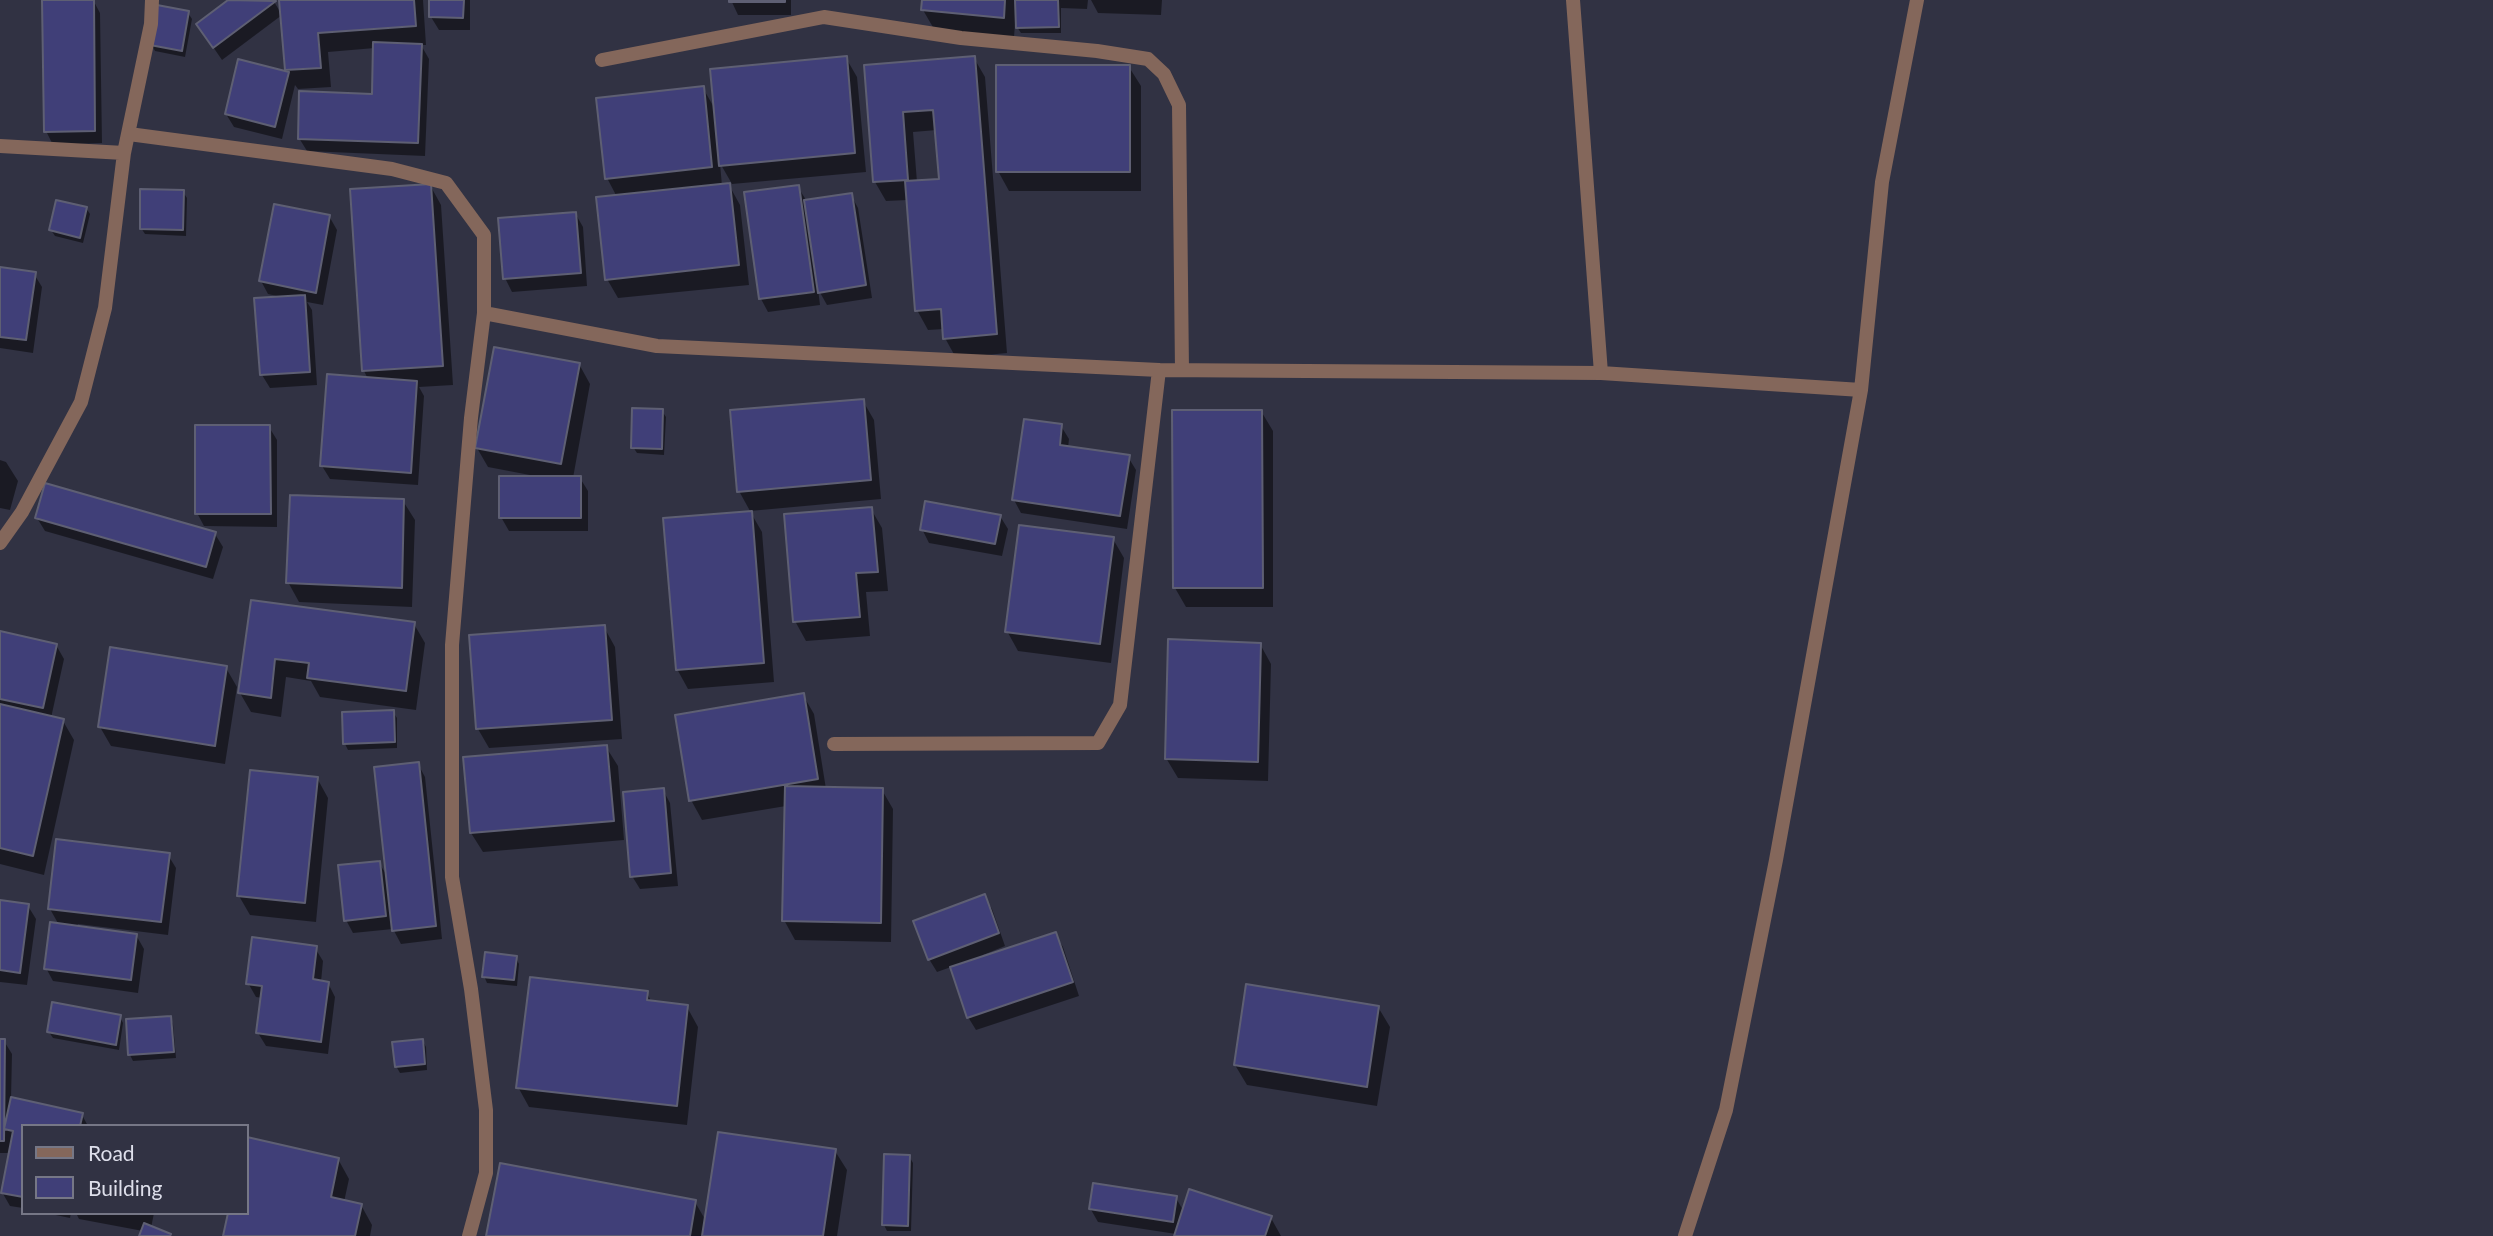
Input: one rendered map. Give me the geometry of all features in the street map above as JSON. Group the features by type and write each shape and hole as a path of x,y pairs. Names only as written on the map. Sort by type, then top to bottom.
{"street":[{"path":"0,543 22,512 81,401 105,308 124,153 151,24 152,0"},
{"path":"1573,0 1601,373"},
{"path":"1685,1236 1726,1110 1776,860 1861,390 1882,182 1917,0"},
{"path":"602,60 824,17 961,38 1097,51 1148,59 1164,75 1179,105 1182,370"},
{"path":"129,134 392,169 446,183 484,235 484,313 471,418 452,645 452,877 471,989 486,1111 486,1173 470,1236"},
{"path":"0,145 124,153"},
{"path":"484,313 657,346 1159,370 1601,373 1861,390"},
{"path":"834,744 1098,743 1120,705 1159,370"}],"building":[{"path":"42,0 94,0 95,131 44,132"},
{"path":"228,0 276,1 213,48 196,24"},
{"path":"279,0 414,0 416,26 318,33 321,68 285,70"},
{"path":"429,0 464,0 463,18 429,17"},
{"path":"785,0 785,2 729,2"},
{"path":"922,0 1005,0 1004,18 921,10"},
{"path":"1015,0 1058,0 1059,27 1016,28"},
{"path":"157,5 189,11 182,51 150,45"},
{"path":"373,42 422,44 418,143 298,139 299,91 372,94"},
{"path":"847,56 855,153 719,166 710,69"},
{"path":"975,56 997,334 943,339 941,309 915,311 905,181 939,179 933,110 903,112 908,180 873,182 864,65"},
{"path":"238,59 289,72 275,127 225,114"},
{"path":"996,65 1130,65 1130,172 996,172"},
{"path":"704,86 712,167 605,179 596,98"},
{"path":"730,183 739,265 605,280 596,197"},
{"path":"431,184 443,366 362,371 350,189"},
{"path":"799,185 814,292 759,299 744,192"},
{"path":"140,189 184,190 183,230 140,229"},
{"path":"852,193 866,285 818,293 804,200"},
{"path":"56,200 87,207 80,238 49,230"},
{"path":"274,204 330,215 316,293 259,281"},
{"path":"576,212 581,273 503,279 498,218"},
{"path":"0,267 36,272 26,340 0,337"},
{"path":"305,295 310,372 260,375 254,298"},
{"path":"494,347 580,363 561,464 475,448"},
{"path":"327,374 417,381 411,473 320,466"},
{"path":"864,399 871,480 737,492 730,410"},
{"path":"632,408 663,409 662,449 631,448"},
{"path":"1172,410 1262,410 1263,588 1173,588"},
{"path":"1024,419 1062,424 1060,445 1130,455 1120,516 1012,500"},
{"path":"195,425 270,425 271,514 195,514"},
{"path":"499,476 581,476 581,518 499,518"},
{"path":"45,483 216,532 206,567 35,518"},
{"path":"290,495 404,499 402,588 286,583"},
{"path":"925,501 1001,515 995,544 920,530"},
{"path":"872,507 878,572 856,573 860,617 793,622 784,514"},
{"path":"752,511 764,663 676,670 663,518"},
{"path":"1019,525 1114,537 1100,644 1005,632"},
{"path":"251,600 415,622 406,691 307,678 309,663 275,659 271,698 238,693"},
{"path":"605,625 612,720 476,729 469,635"},
{"path":"0,631 57,644 43,708 0,699"},
{"path":"1168,639 1261,643 1258,762 1165,759"},
{"path":"110,647 227,666 215,746 98,727"},
{"path":"804,693 818,779 689,801 675,715"},
{"path":"0,704 64,719 33,856 0,848"},
{"path":"394,710 395,742 343,744 342,712"},
{"path":"607,745 614,821 470,833 463,757"},
{"path":"419,762 436,926 392,931 374,767"},
{"path":"250,770 318,777 305,903 237,896"},
{"path":"785,786 883,788 881,923 782,921"},
{"path":"664,788 671,873 630,877 623,792"},
{"path":"56,839 170,853 161,922 48,909"},
{"path":"380,861 386,916 344,921 338,865"},
{"path":"985,894 999,933 928,960 913,921"},
{"path":"0,900 29,904 20,973 0,970"},
{"path":"50,922 137,934 131,980 44,969"},
{"path":"1056,932 1073,982 967,1018 950,967"},
{"path":"252,937 317,946 313,979 329,982 321,1042 256,1033 262,986 246,984"},
{"path":"485,952 517,956 514,980 482,977"},
{"path":"530,977 648,991 647,1000 688,1005 677,1106 516,1088"},
{"path":"1246,984 1379,1006 1367,1087 1234,1065"},
{"path":"52,1002 121,1015 116,1045 47,1032"},
{"path":"171,1016 174,1052 128,1055 126,1019"},
{"path":"0,1039 5,1039 4,1141 0,1141"},
{"path":"423,1039 425,1064 395,1067 392,1042"},
{"path":"11,1097 83,1113 80,1124 21,1124 21,1197 1,1193 13,1131 4,1129"},
{"path":"718,1132 836,1149 823,1236 702,1236"},
{"path":"248,1137 339,1158 331,1197 362,1204 355,1236 223,1236 228,1215 248,1215"},
{"path":"884,1154 910,1155 908,1226 882,1225"},
{"path":"500,1163 696,1200 690,1236 486,1236"},
{"path":"1093,1183 1177,1196 1173,1222 1089,1209"},
{"path":"1189,1189 1272,1216 1265,1236 1174,1236"},
{"path":"144,1223 171,1234 139,1236"}]}
